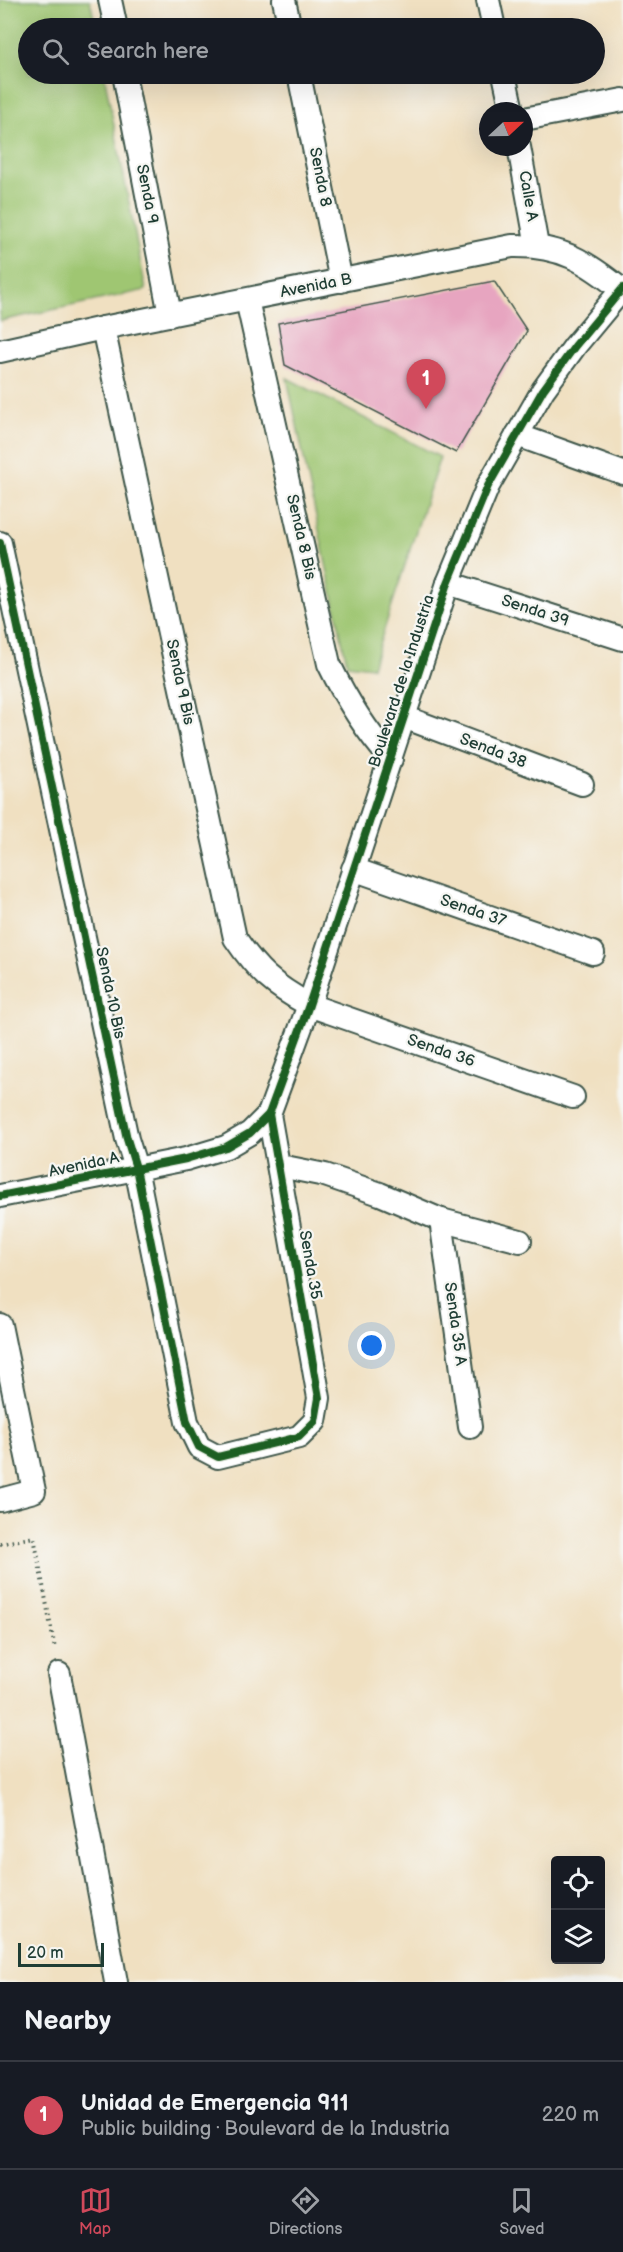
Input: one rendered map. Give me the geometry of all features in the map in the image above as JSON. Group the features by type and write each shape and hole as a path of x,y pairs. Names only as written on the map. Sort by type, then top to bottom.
{"street":[{"path":"110,0 114,18"},
{"path":"284,0 288,18"},
{"path":"488,0 492,18"},
{"name":"Senda 9","path":"126,84 170,315"},
{"name":"Senda 8","path":"301,84 341,281"},
{"path":"506,84 510,102"},
{"path":"533,116 623,100"},
{"name":"Calle A","path":"521,156 537,246"},
{"name":"Avenida B","path":"0,351 103,328 512,246 537,246 559,251 584,262 622,290"},
{"name":"Boulevard de la Industria","path":"269,1114 309,1005 448,583 488,486 543,390 575,346 622,290"},
{"name":"Senda 8 Bis","path":"247,300 329,664 347,701 370,735 391,759"},
{"name":"Senda 9 Bis","path":"103,328 235,938 253,964 277,987 309,1005"},
{"path":"517,435 623,473"},
{"name":"Senda 10 Bis","path":"0,543 127,1138 136,1168 187,1422 199,1447"},
{"name":"Senda 39","path":"448,583 623,639"},
{"name":"Senda 38","path":"404,717 582,784"},
{"name":"Senda 37","path":"353,869 593,954"},
{"name":"Senda 36","path":"309,1005 573,1097"},
{"name":"Avenida A","path":"0,1196 186,1159 226,1147 250,1133 269,1114"},
{"name":"Senda 35","path":"199,1447 218,1457 299,1437 315,1421 319,1398 280,1166 269,1114"},
{"path":"280,1166 325,1175 380,1194 441,1220 520,1241"},
{"name":"Senda 35 A","path":"441,1220 470,1427"},
{"path":"0,1325 34,1491 0,1500"},
{"path":"59,1674 116,1982"}],"path":[{"path":"0,1544 34,1537 59,1674"}],"green space":[{"path":"0,0 90,0 94,18 18,18 18,84 106,84 146,290 0,321"},
{"path":"287,378 440,457 372,667 347,664"}],"building":[{"path":"494,281 527,331 456,453 285,365 278,323"}],"cycle path":[{"path":"0,1196 186,1159 226,1147 250,1133 269,1114 309,1005 448,583 488,486 543,390 575,346 623,288"},
{"path":"0,543 127,1139 136,1168 187,1422 199,1447 218,1457 299,1437 315,1421 319,1398 269,1114"}],"place":[{"name":"Unidad de Emergencia 911","path":"426,409"}]}
